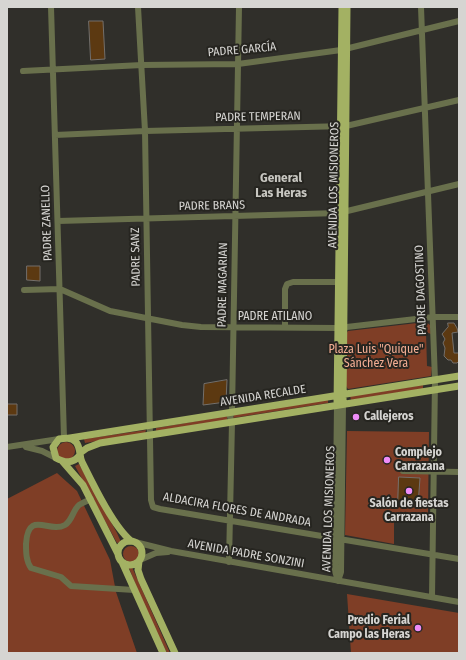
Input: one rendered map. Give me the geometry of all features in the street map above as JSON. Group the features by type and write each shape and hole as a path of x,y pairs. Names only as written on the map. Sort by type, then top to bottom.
{"main road":[{"name":"AVENIDA LOS MISIONEROS","path":"342,7 344,49"},
{"name":"AVENIDA LOS MISIONEROS","path":"340,405 344,49 347,7"},
{"name":"AVENIDA LOS MISIONEROS","path":"341,328 339,282 342,213"},
{"name":"AVENIDA RECALDE","path":"64,438 459,376"},
{"name":"AVENIDA RECALDE","path":"80,454 87,448 100,443 459,386"},
{"path":"163,653 122,562 91,499 76,476 63,462 56,458 53,447 64,438 76,443 80,454 118,526 142,550 138,570 175,653"},
{"path":"63,462 72,462 80,454"},
{"path":"118,554 120,547 133,542"},
{"path":"122,562 129,565 140,560"}],"street":[{"name":"PADRE ZANELLO","path":"51,7 64,438"},
{"name":"PADRE SANZ","path":"138,7 145,130 149,425 151,500 154,507"},
{"name":"PADRE MAGARIAN","path":"229,562 232,422 230,417 232,412 236,217 238,7"},
{"name":"PADRE DAGOSTINO","path":"421,7 436,380 431,554 432,597"},
{"name":"PADRE GARCÍA","path":"23,71 142,65 238,64 344,49 459,21"},
{"name":"PADRE TEMPERAN","path":"55,135 145,130 343,126 459,100"},
{"name":"PADRE BRANS","path":"58,221 342,213 459,184"},
{"path":"285,327 285,289 287,284 293,282 339,282"},
{"name":"PADRE ATILANO","path":"24,290 60,289 110,311 188,326 341,328 433,317 459,317"},
{"name":"AVENIDA LOS MISIONEROS","path":"338,581 340,572 338,539 340,405"},
{"name":"AVENIDA RECALDE","path":"7,447 64,438"},
{"name":"AVENIDA RECALDE","path":"20,446 33,448 56,458"},
{"path":"403,471 459,472"},
{"path":"91,499 80,505 69,522 63,526 36,524 30,528 27,533 26,551 28,564 31,568 62,577 71,586 134,590"},
{"name":"ALDACIRA FLORES DE ANDRADA","path":"154,507 459,559"},
{"name":"AVENIDA PADRE SONZINI","path":"133,542 171,552 459,602"},
{"name":"AVENIDA PADRE SONZINI","path":"140,560 156,553 171,552"}],"green space":[{"name":"Plaza Luis \"Quique\" Sánchez Vera","path":"426,322 430,325 431,334 426,332 427,366 432,367 431,376 348,389 346,386 346,334 348,331"},
{"path":"423,385 423,389 351,400 350,396"},
{"path":"328,399 328,403 233,418 234,415"},
{"path":"227,416 227,420 156,431 156,428"},
{"path":"146,430 145,433 85,443 84,439"},
{"name":"Complejo Carrazana","path":"347,431 429,432 428,513 394,513 394,544 345,535"},
{"path":"66,442 72,445 75,451 72,457 66,460 60,457 57,451 60,445"},
{"path":"79,464 121,542 117,543 75,466"},
{"path":"57,473 77,491 110,560 116,592 137,653 7,653 7,499"},
{"path":"131,546 137,548 139,554 137,560 131,562 125,560 123,554 125,548"},
{"path":"132,567 170,653 167,653 142,600 129,568"},
{"path":"347,594 459,613 459,653 351,653"}],"building":[{"path":"89,21 103,21 105,59 91,60"},
{"path":"27,266 40,266 40,281 27,280"},
{"path":"448,323 454,323 458,332 452,333 454,353 459,353 459,361 457,363 453,363 444,356 445,348 443,343 445,339 442,334 448,327"},
{"path":"227,380 226,402 203,405 204,384"},
{"path":"7,404 17,404 17,415 7,415"},
{"name":"Salón de fiestas Carrazana","path":"399,477 420,478 418,505 398,504"}],"place":[{"name":"Callejeros","path":"356,417"},
{"name":"Complejo Carrazana","path":"387,460"},
{"name":"Salón de fiestas Carrazana","path":"409,491"},
{"name":"Predio Ferial Campo las Heras","path":"418,628"}],"district":[{"name":"General Las Heras","path":"281,186"}]}
